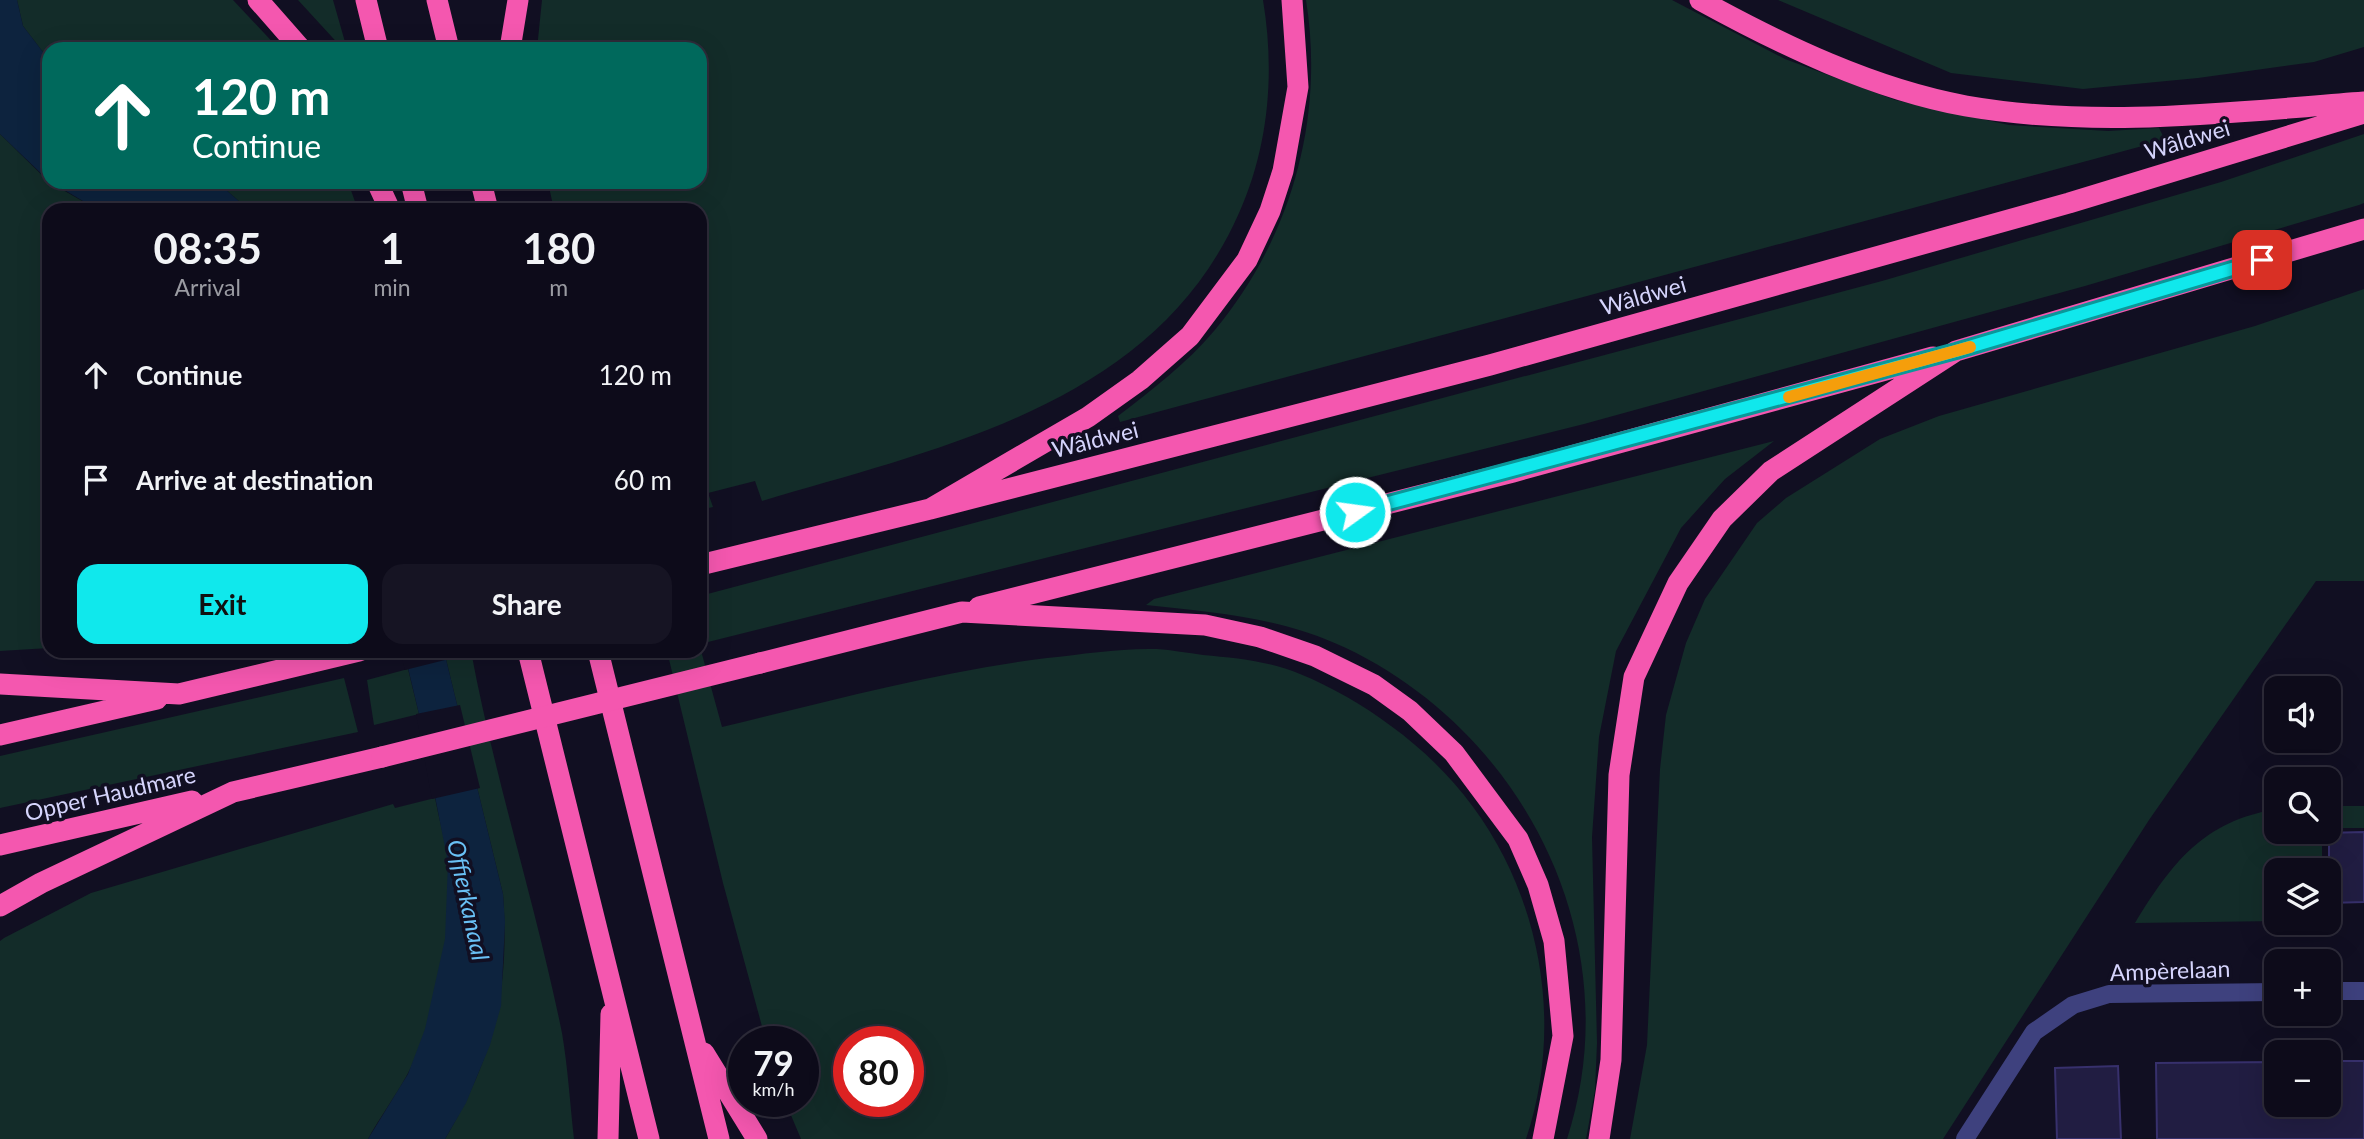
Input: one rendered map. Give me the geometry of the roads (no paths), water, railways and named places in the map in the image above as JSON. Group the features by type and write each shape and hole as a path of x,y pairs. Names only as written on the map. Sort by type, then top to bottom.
{"highway":[{"path":"258,0 295,42"},
{"path":"366,0 376,42"},
{"path":"437,0 447,42"},
{"path":"511,42 517,0"},
{"path":"930,509 1088,416 1140,380 1190,336 1221,299 1247,260 1270,211 1283,171 1298,87 1293,0"},
{"path":"1700,0 1797,48 1894,88 1966,106 2053,116 2105,118 2364,102"},
{"name":"Wâldwei","path":"707,563 930,509 1503,361 2069,203 2364,113"},
{"path":"0,906 41,883 233,792 760,663 1513,472 1956,351 2364,229"},
{"path":"1599,1139 1611,1060 1619,775 1634,677 1678,583 1722,519 1771,471 1956,351"},
{"path":"962,612 1205,625 1260,638 1344,668 1374,685 1429,728 1454,753 1518,839 1538,885 1554,942 1563,1036 1543,1139"},
{"path":"0,735 330,658"},
{"path":"530,658 649,1139"},
{"path":"600,658 719,1139"},
{"path":"0,684 179,694"},
{"name":"Opper Haudmare","path":"0,845 233,792"},
{"path":"608,1139 611,988"},
{"path":"693,1036 757,1139"}],"street":[{"path":"2341,991 2364,991"},
{"name":"Ampèrelaan","path":"1965,1139 2035,1032 2073,1004 2109,994 2264,992"}],"water":[{"path":"0,0 17,0 23,26 42,51 42,174 0,134"},
{"path":"63,189 225,189 241,203 86,203"},
{"name":"Offierkanaal","path":"406,658 446,658 503,894 505,922 501,1006 490,1045 466,1103 445,1139 368,1139 408,1074 425,1029 445,939 448,863"}]}
